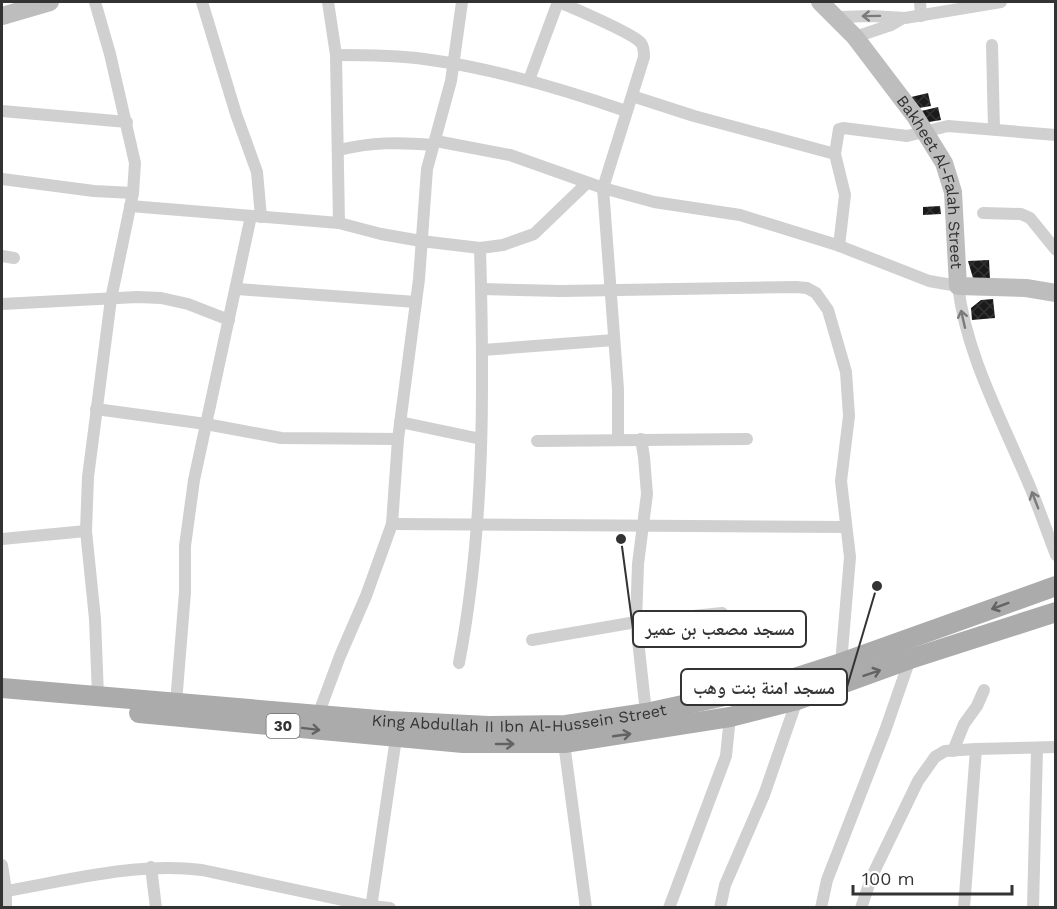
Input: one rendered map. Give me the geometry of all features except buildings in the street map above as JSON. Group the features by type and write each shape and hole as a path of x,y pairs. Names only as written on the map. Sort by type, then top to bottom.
{"main road":[{"name":"King Abdullah II Ibn Al-Hussein Street","path":"287,719 318,715 452,724 552,726 646,713 766,687 841,663 1056,586"},
{"name":"King Abdullah II Ibn Al-Hussein Street","path":"2,701 287,719 396,738 463,743 564,743 730,717 797,700 910,659 1056,612"},
{"name":"King Abdullah II Ibn Al-Hussein Street","path":"2,688 176,703 245,716"}],"street":[{"path":"2,16 50,2"},
{"path":"95,2 127,122 135,163 133,193 111,299 88,477 86,531 95,619 98,696"},
{"path":"176,703 185,592 186,538 194,480 229,320 256,216 257,172 236,114 202,2"},
{"path":"328,2 336,55 339,223"},
{"path":"318,715 374,577 392,524 398,439 416,302 428,170 448,97 462,2"},
{"path":"529,80 559,2 640,41 644,49 644,57 603,189 618,389 618,440"},
{"name":"Bakheet Al-Falah Street","path":"820,2 855,37 925,130 944,163 953,192 958,286 966,329 978,366 1056,555"},
{"path":"920,2 921,16"},
{"path":"837,17 904,18 1001,2"},
{"path":"855,37 891,25 904,18"},
{"path":"992,45 994,129"},
{"path":"336,55 423,58 529,80 626,111"},
{"path":"632,96 694,116 835,154"},
{"path":"2,111 127,122"},
{"path":"840,246 845,195 835,154 837,131 843,128 907,136 948,126 1056,135"},
{"path":"339,150 365,143 435,143 510,155 603,189 654,202 740,215 840,246 929,281 958,286 1026,288 1056,293"},
{"path":"2,179 94,191 133,193"},
{"path":"130,206 339,223 381,234 480,248 503,245 534,234 587,183"},
{"path":"983,213 1021,214 1030,218 1056,250"},
{"path":"459,663 467,620 481,439 483,350 480,248"},
{"path":"481,289 561,291 796,287 816,292 828,310 846,372 849,416 842,481 845,527 850,557 841,663"},
{"path":"237,289 416,302"},
{"path":"2,304 161,298 188,304 229,320"},
{"path":"483,350 614,340"},
{"path":"96,409 206,424 288,439 398,439"},
{"path":"400,422 481,439"},
{"path":"641,439 647,494 638,564 636,622 646,713"},
{"path":"537,441 747,439"},
{"path":"392,524 845,527"},
{"path":"2,538 86,531"},
{"path":"532,640 636,622 722,613"},
{"path":"821,908 827,880 885,731 910,659"},
{"path":"954,751 964,724 977,706 984,690"},
{"path":"720,908 725,885 764,795 797,700"},
{"path":"669,908 726,756 730,717"},
{"path":"371,907 396,738"},
{"path":"564,743 586,908"},
{"path":"861,908 872,876 918,782 935,757 945,751 1056,747"},
{"path":"964,908 976,749"},
{"path":"1033,908 1037,749"},
{"path":"2,865 6,908"},
{"path":"151,867 156,908"},
{"path":"6,891 151,867 177,867 202,870 371,907 390,908"}],"place":[{"name":"مسجد مصعب بن عمير","path":"621,539"},
{"name":"مسجد امنة بنت وهب","path":"877,586"}]}
